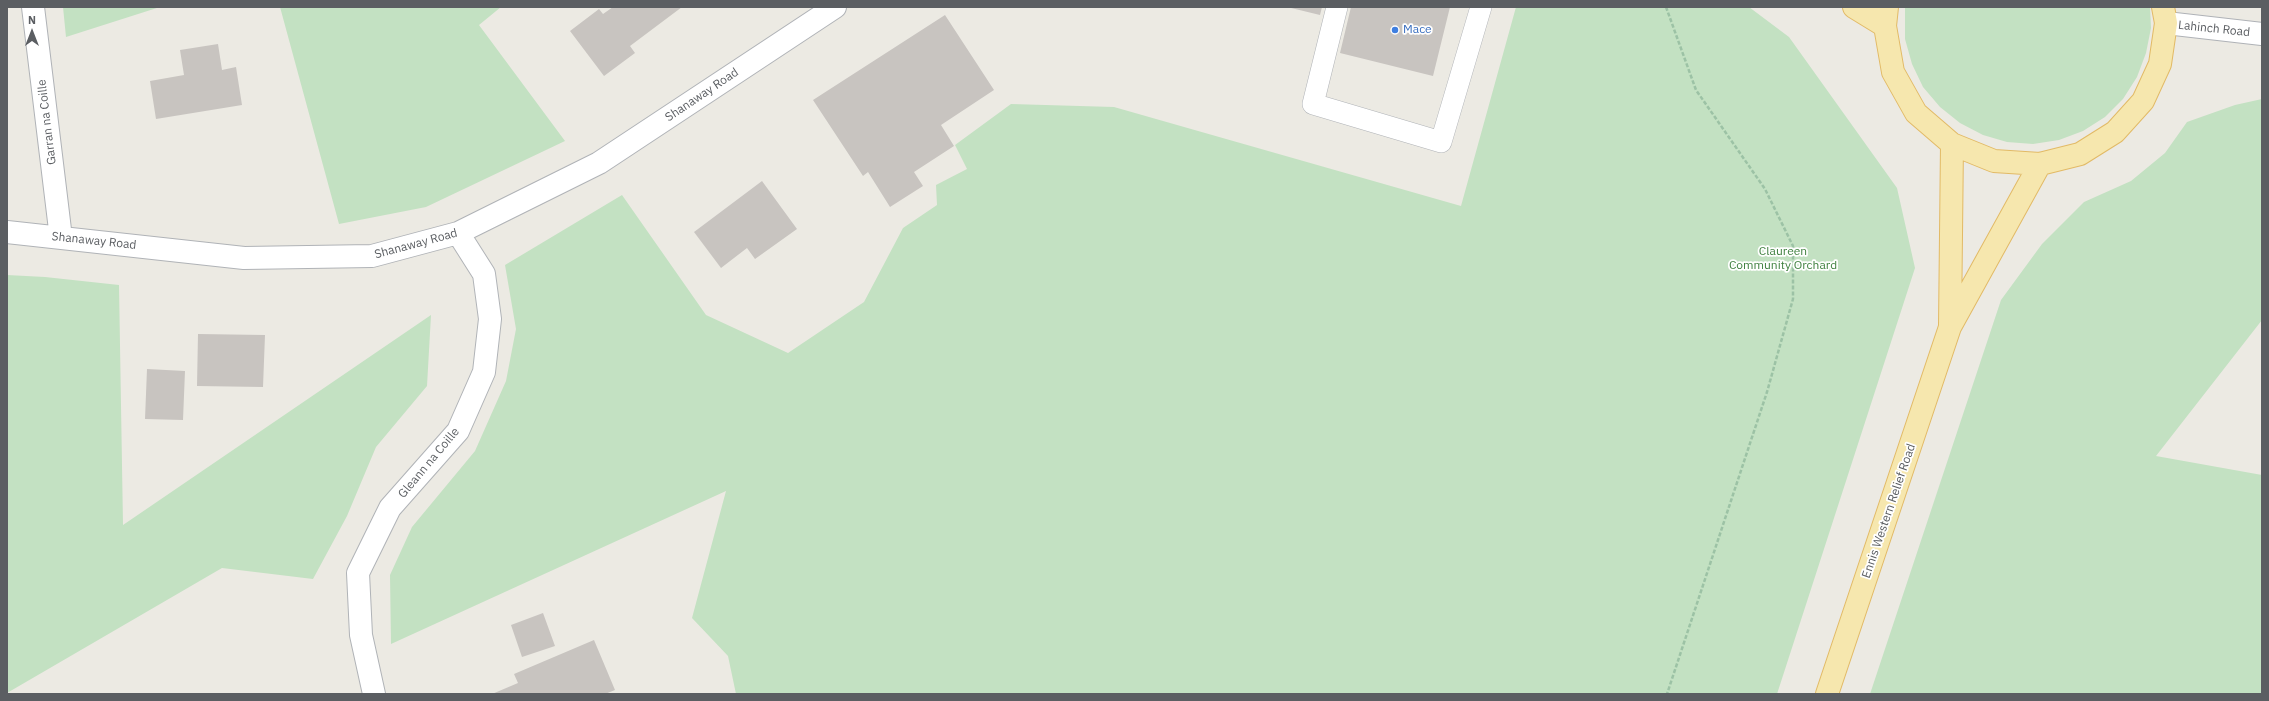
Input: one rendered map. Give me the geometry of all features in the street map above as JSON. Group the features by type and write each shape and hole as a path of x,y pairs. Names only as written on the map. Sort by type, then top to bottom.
{"main road":[{"path":"1854,7 1886,16 1893,72 1916,113 1952,144 1994,161 2040,164 2080,154 2115,132 2143,102 2160,64 2165,15"},
{"name":"Ennis Western Relief Road","path":"1950,328 1952,144"},
{"name":"Ennis Western Relief Road","path":"1828,694 1950,328 2040,164"}],"street":[{"name":"Garran na Coille","path":"33,7 61,238"},
{"name":"Shanaway Road","path":"7,232 244,258 372,256 458,233 599,163 835,7"},
{"name":"Lahinch Road","path":"2165,15 2262,34"},
{"name":"Gleann na Coille","path":"374,694 361,635 358,573 390,508 458,431 484,372 490,319 484,274 458,233"}],"lane":[{"path":"1337,7 1313,104 1441,142 1481,7"}],"path":[{"path":"1666,7 1696,90 1765,189 1793,246 1793,299 1767,392 1667,694"}],"green space":[{"path":"63,7 160,7 66,37"},
{"path":"280,7 501,7 479,25 565,141 426,207 339,224"},
{"name":"Claureen Community Orchard","path":"1516,7 1749,7 1789,37 1897,188 1915,268 1777,694 736,694 728,656 692,618 726,491 391,644 390,575 412,527 475,451 506,381 516,329 505,265 622,195 706,315 788,353 864,302 903,228 937,205 936,185 967,169 955,145 1011,104 1114,107 1461,206"},
{"path":"1905,7 2150,7 2151,28 2146,53 2137,77 2123,99 2105,117 2083,131 2059,140 2033,144 2007,142 1983,135 1960,123 1940,107 1923,87 1912,64 1905,39"},
{"path":"2262,99 2262,320 2156,456 2262,475 2262,694 1870,694 2001,300 2042,244 2084,202 2131,181 2165,153 2187,122 2235,105"},
{"path":"7,275 45,277 119,285 123,525 431,315 427,386 376,447 347,516 313,579 222,568 7,693"}],"building":[{"path":"613,7 682,7 630,46 635,53 604,76 570,31 599,9 603,14"},
{"path":"1287,7 1322,7 1320,15"},
{"name":"Mace","path":"1351,7 1450,7 1433,76 1340,53"},
{"path":"945,15 994,90 941,125 954,146 914,172 923,186 890,207 868,172 863,176 813,100"},
{"path":"218,44 222,70 236,67 242,105 156,119 150,81 184,75 180,50"},
{"path":"762,181 797,229 755,259 747,248 721,268 694,232"},
{"path":"198,334 265,335 263,387 197,386"},
{"path":"147,369 185,371 183,420 145,419"},
{"path":"543,613 555,646 522,657 511,625"},
{"path":"594,640 615,690 605,694 492,694 518,683 514,674"}],"place":[{"name":"Mace","path":"1395,30"}]}
